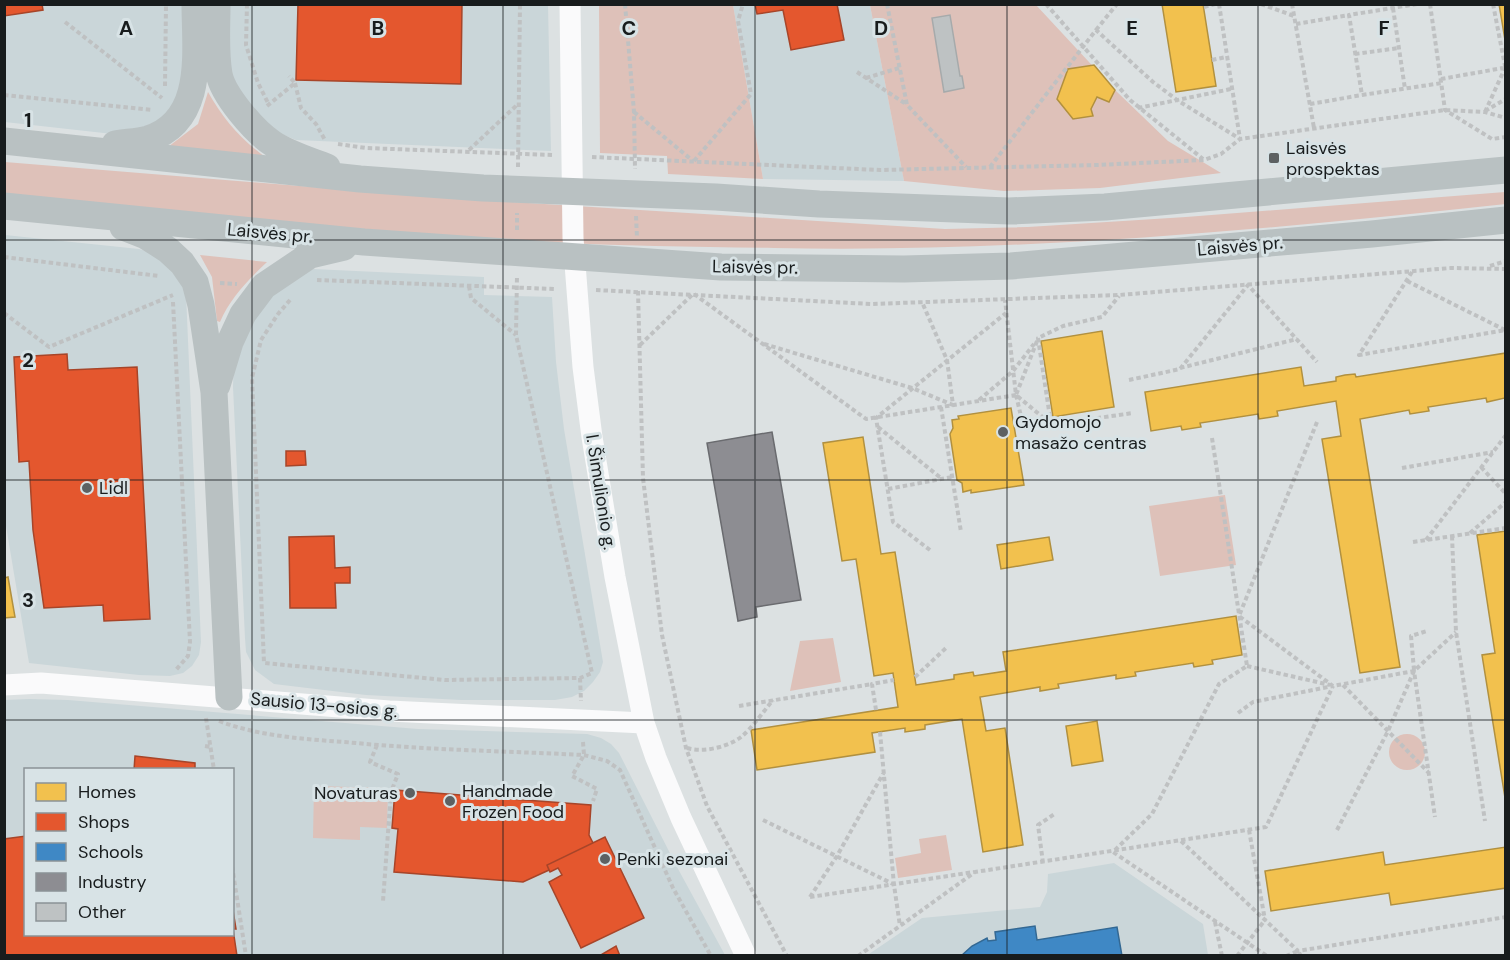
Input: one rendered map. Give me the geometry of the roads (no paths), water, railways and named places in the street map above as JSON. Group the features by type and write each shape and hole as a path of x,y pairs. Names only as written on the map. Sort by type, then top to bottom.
{"main road":[{"path":"80,150 148,139 166,129 182,114 195,81 195,4"},
{"path":"217,4 216,52 220,77 229,96 242,114 272,143 306,159 360,179"},
{"path":"4,141 360,179 483,188 1008,211 1105,207 1506,170"},
{"name":"Laisvės pr.","path":"4,206 364,242 721,267 904,269 1011,266 1506,220"},
{"path":"97,217 146,236 168,250 182,263 180,287 201,305 214,392 229,697"},
{"path":"214,392 230,342 243,314 264,286 310,255 364,242"}],"street":[{"name":"I. Šimulionio g.","path":"570,4 573,238 583,367 615,577 644,723 681,818 746,956"},
{"name":"Sausio 13-osios g.","path":"4,685 41,683 388,711 644,723"}],"place":[{"name":"Laisvės prospektas","path":"1274,158"},
{"name":"Gydomojo masažo centras","path":"1003,432"},
{"name":"Lidl","path":"87,488"},
{"name":"Novaturas","path":"410,793"},
{"name":"Handmade Frozen Food","path":"450,801"},
{"name":"Penki sezonai","path":"605,859"}]}
